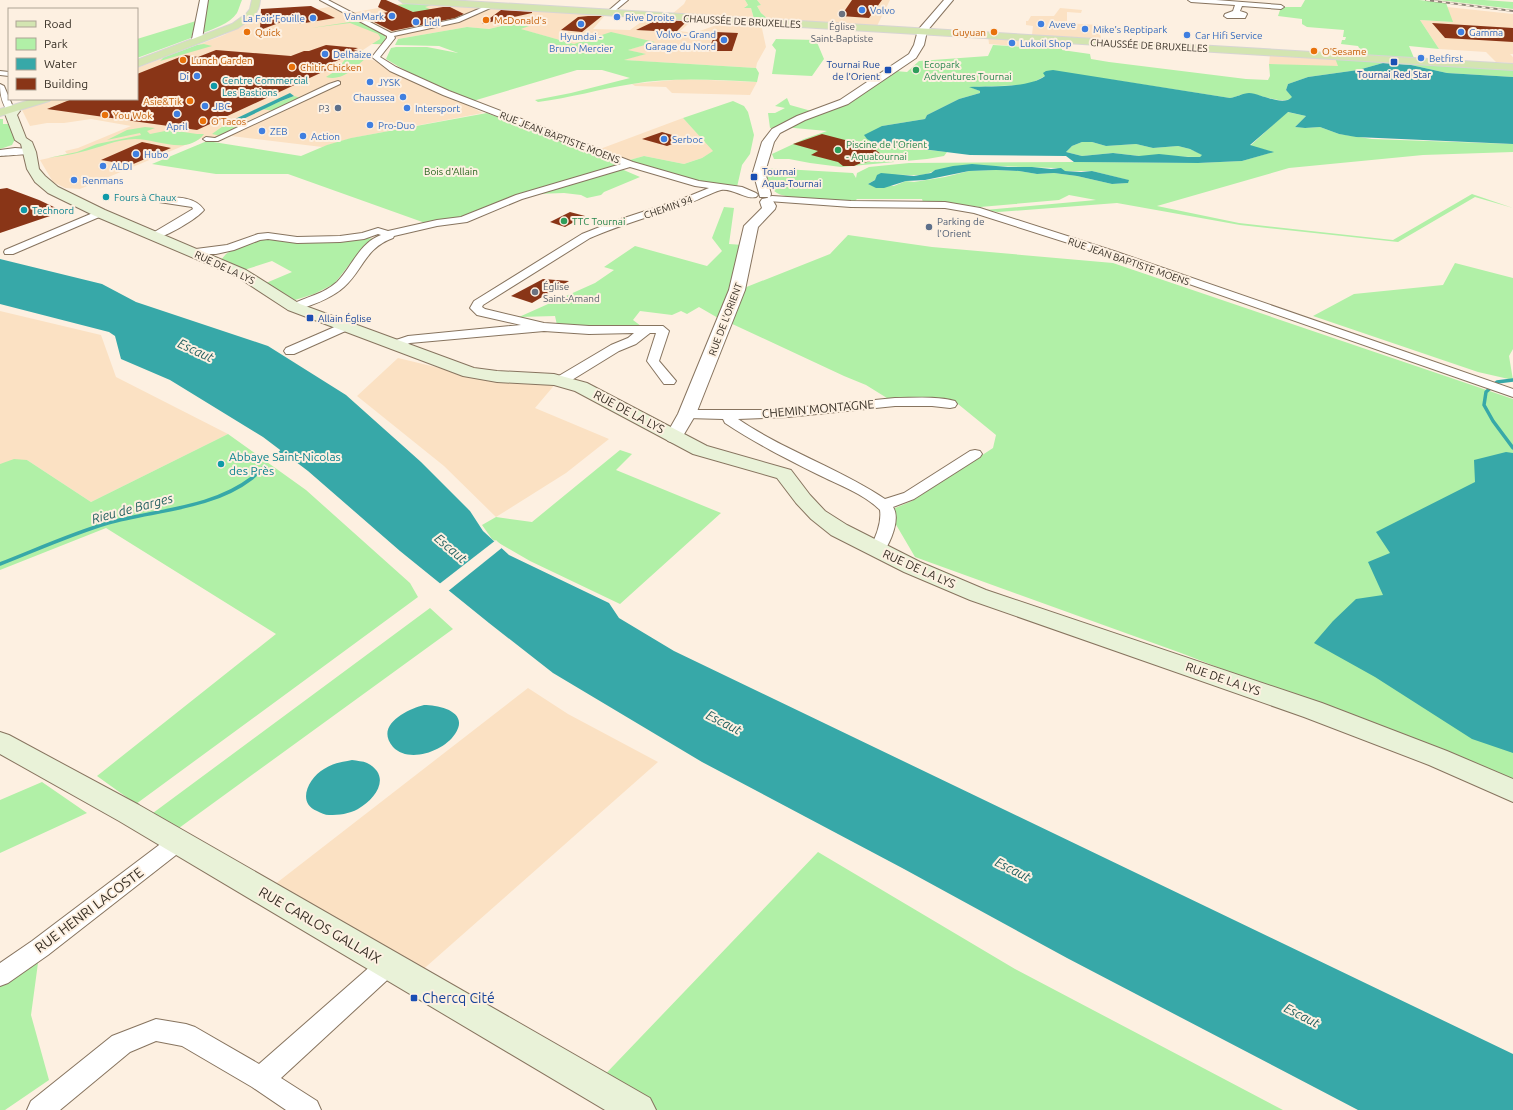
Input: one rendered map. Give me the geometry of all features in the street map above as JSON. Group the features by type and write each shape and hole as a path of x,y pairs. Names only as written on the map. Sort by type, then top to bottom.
{"main road":[{"path":"138,63 229,26 244,16 250,0"},
{"path":"138,63 235,26 249,16 254,9 256,0"},
{"name":"CHAUSSÉE DE BRUXELLES","path":"403,0 1513,66"},
{"name":"CHAUSSÉE DE BRUXELLES","path":"430,0 494,5"},
{"path":"0,116 33,100"},
{"path":"8,111 42,100"},
{"name":"RUE DE LA LYS","path":"8,111 21,140 28,147 33,169 43,182 53,190 100,214 241,273 258,283 282,301 394,345 480,375 546,378 562,380 582,387 700,450 784,474 803,499 818,515 839,530 912,567 978,595 1313,710 1438,758 1513,791"},
{"name":"RUE CARLOS GALLAIX","path":"0,742 178,842 638,1110"}],"street":[{"path":"197,39 204,0"},
{"path":"323,0 390,35 457,20 494,5"},
{"path":"610,12 625,0"},
{"path":"764,197 759,172 768,142 776,131 800,118 844,102 913,56 919,45 923,31 949,0"},
{"path":"1191,0 1238,4 1268,3 1281,7"},
{"path":"1236,13 1238,4"},
{"name":"RUE JEAN BAPTISTE MOENS","path":"390,35 392,38 376,57 393,69 446,93 630,164 698,184 718,188 742,190 764,197 851,204 945,205 976,210 1113,254 1513,393"},
{"path":"206,138 216,140 338,83"},
{"path":"0,86 8,111"},
{"path":"0,152 15,151 28,147"},
{"path":"192,252 216,251 230,248 258,237 268,236 297,240 348,238 364,236 378,231 388,234 432,223 463,220 523,195 630,164"},
{"name":"CHEMIN 94","path":"544,327 481,312 476,308 478,303 586,236 603,228 680,203 718,188"},
{"name":"RUE DE L'ORIENT","path":"674,437 687,414 738,290 751,226 768,209 769,206 764,197"},
{"path":"155,236 188,218 199,210 196,205 186,202 178,200 163,200"},
{"path":"9,252 100,214"},
{"path":"294,306 334,290 342,283 359,258 382,238 389,236 388,234"},
{"path":"212,262 230,248"},
{"path":"290,352 346,326"},
{"path":"394,345 408,340 544,327 589,330 659,329 663,331 653,361 669,381"},
{"path":"562,380 615,348 632,340 646,329"},
{"name":"CHEMIN MONTAGNE","path":"687,414 729,416 802,412 895,403 937,402 950,404"},
{"path":"729,416 730,420 751,434 850,484 883,505 888,511 882,543 877,550"},
{"path":"883,505 909,496 975,454"},
{"name":"RUE HENRI LACOSTE","path":"0,976 40,948 178,842"},
{"path":"261,1079 389,964"},
{"path":"40,1110 121,1044 156,1030 186,1035 261,1079 308,1110"}],"shaded area":[{"path":"686,0 745,0 748,5 745,7 751,8 754,19 672,14 684,4"},
{"path":"757,0 890,0 877,26 768,19 761,13 757,6 761,5"},
{"name":"Centre Commercial Les Bastions","path":"411,2 607,13 593,29 630,30 648,17 694,19 680,31 694,33 728,21 761,24 766,47 757,63 756,68 622,60 645,54 627,50 654,42 574,44 520,29 528,26 519,22 489,29 467,27 398,39 385,35 388,40 384,45 372,44 357,54 380,63 483,113 352,138 322,147 231,136 223,139 202,138 80,189 65,188 53,182 40,160 67,154 65,151 78,148 131,126 91,119 30,126 22,110 51,100 138,100 138,68 224,35 246,24 254,17 329,7 345,14"},
{"path":"1447,7 1513,14 1513,54 1510,54 1513,57 1513,63 1496,62 1486,52 1439,49 1420,20 1452,22"},
{"path":"1060,8 1082,10 1081,13 1067,12 1067,21 1064,23 1099,25 1101,39 1032,35 1033,26 1026,25 1026,21 1028,21 1031,16 1054,16"},
{"path":"988,36 1034,40 1026,47 989,44"},
{"path":"1270,54 1350,59 1347,65 1330,67 1269,64"},
{"path":"684,79 757,82 750,95 672,93 666,87 635,86 632,84"},
{"path":"683,118 714,151 702,158 684,164 644,156 626,161 600,149"},
{"path":"0,311 101,335 116,377 228,434 91,502 27,460 0,464"},
{"path":"398,358 481,378 557,382 535,408 609,439 566,473 496,517 444,466 357,396"},
{"path":"528,688 568,714 658,762 419,973 274,885"}],"green space":[{"path":"207,0 242,0 234,17 220,26 201,34"},
{"path":"745,0 757,0 761,5 757,6 761,13 768,19 754,19 751,8 744,8 748,5"},
{"path":"1305,0 1419,0 1446,3 1453,22 1420,20 1439,49 1409,46 1414,58 1363,55 1358,46 1341,44 1342,40 1345,40 1346,37 1343,37 1344,30 1307,27 1302,24 1302,19 1278,16 1281,7 1301,7"},
{"path":"1439,0 1484,0 1513,2 1513,9"},
{"path":"418,3 435,4 425,7 439,13 418,14 397,5"},
{"path":"196,21 191,38 138,58 138,39"},
{"path":"356,21 385,33 386,41 382,44 372,44 380,39 378,34 350,23 311,28"},
{"path":"519,22 529,26 521,29 574,44 611,32 655,42 628,50 646,54 624,60 756,68 759,73 757,82 726,80 663,80 620,86 538,102 535,100 571,93 630,78 602,70 577,70 473,101 435,85 404,70 386,59 391,48 396,47 427,47 458,53 439,46 395,45 398,39 467,27 489,29"},
{"path":"776,39 816,40 824,59 812,76 772,74 776,50 772,45"},
{"path":"1034,41 1062,42 1062,50 1090,54 1091,59 1246,79 1268,80 1270,76 1269,64 1338,66 1335,58 1513,69 1513,77 1447,73 1411,65 1383,63 1358,70 1308,77 1288,84 1286,90 1293,97 1279,100 1254,94 1230,98 1107,79 1045,76 1032,83 1022,85 970,87 980,91 980,93 959,99 927,115 925,119 882,126 883,145 947,152 944,156 841,167 789,159 774,159 772,154 804,139 827,131 783,127 852,100 895,71 907,72 919,61 988,56 993,45 1026,47"},
{"path":"204,44 212,46 160,61 162,58 197,45"},
{"path":"362,51 360,54 369,55 355,68 338,77 326,77 337,70 346,58"},
{"path":"294,96 301,98 274,111 262,109"},
{"path":"787,98 790,105 815,112 770,128 768,113 775,113 785,108 775,106"},
{"path":"733,101 744,106 748,112 754,135 750,154 742,165 737,187 693,181 626,161 644,156 684,164 702,158 713,151 683,118"},
{"path":"1287,112 1306,116 1295,127 1320,127 1339,134 1372,139 1513,144 1513,152 1423,155 1289,168 1157,206 1239,223 1393,240 1472,194 1513,208 1475,197 1398,242 1240,225 1117,203 998,212 985,210 1096,200 1069,195 1059,200 980,207 950,203 923,202 922,199 857,199 855,201 803,199 784,196 774,191 768,182 766,171 766,168 853,173 856,178 857,173 869,167 909,163 1198,163 1242,161 1273,152 1250,146","holes":["995,166 1056,168 1064,171 1092,171 1128,180 1128,183 1112,184 1077,176 1054,173 1037,174 1019,171 996,170 969,171 914,182 906,181 894,186 868,184 877,179 888,176 921,175 935,170"]},
{"name":"Bois d'Allain","path":"487,113 620,165 619,168 640,177 604,192 601,195 587,198 581,195 564,193 536,194 463,220 428,224 288,174 216,174 152,164 207,141 301,156 327,145 351,138"},
{"path":"0,119 3,119 3,124 8,124 15,139 12,145 0,149"},
{"path":"230,121 248,123 221,136 212,134"},
{"path":"145,127 155,128 147,131 150,134 170,130 204,134 197,141 189,144 172,145 128,139 77,153 48,158 77,152 97,144 141,135 140,133 107,140 127,130"},
{"path":"1082,142 1092,142 1106,146 1136,144 1153,148 1178,146 1190,149 1203,155 1200,157 1139,156 1113,153 1082,156 1066,152 1072,146"},
{"path":"724,207 734,208 729,244 743,245 725,322 699,307 687,314 681,311 672,315 640,311 633,320 641,326 614,328 557,325 555,316 519,317 595,283 614,270 604,267 635,246 707,266 722,251 712,238"},
{"path":"848,235 932,247 1113,263 1513,399 1513,783 1181,653 915,557 888,511 912,501 993,448 996,435 958,404 937,402 895,403 866,385 728,322 744,288 830,254"},
{"path":"264,239 288,241 375,239 352,261 334,284 314,294 295,300 266,283 292,272 272,261 244,270 220,261 226,254 240,245"},
{"path":"1455,263 1513,278 1513,349 1509,356 1513,380 1478,372 1313,316 1354,294 1443,285"},
{"path":"228,434 306,490 410,583 418,597 136,804 97,776 276,634 106,528 0,570 0,464 14,459 27,460 91,502"},
{"path":"620,450 632,454 616,470 721,513 620,604 530,561 492,539 482,525 496,517 532,522"},
{"path":"430,608 453,629 179,828 153,813"},
{"path":"42,782 87,813 0,853 0,800"},
{"path":"818,852 1015,969 1283,1110 638,1110 594,1086"},
{"path":"40,948 31,1015 49,1080 5,1110 0,1110 0,976"}],"water":[{"path":"1383,63 1411,65 1447,73 1513,77 1513,144 1356,137 1339,134 1320,127 1295,127 1306,116 1288,112 1250,145 1274,152 1242,161 1198,163 1074,162 1066,156 970,155 874,143 867,139 864,135 882,126 925,119 927,115 959,99 980,93 980,91 969,87 1009,86 1030,83 1045,76 1043,73 1046,71 1053,70 1230,98 1249,93 1283,101 1292,97 1286,90 1288,84 1308,77 1358,70","holes":["1082,142 1092,142 1106,146 1136,144 1153,148 1178,146 1190,149 1202,155 1200,157 1159,154 1139,156 1113,153 1082,156 1066,152 1072,146"]},
{"path":"290,93 294,96 239,121 233,120"},
{"path":"972,164 1051,169 1061,168 1065,171 1081,172 1092,171 1129,180 1128,183 1112,184 1077,176 1054,173 1037,174 1019,171 996,170 969,171 925,180 906,181 884,188 876,188 868,184 875,180 877,175 881,173 914,176 931,173 935,170 953,166"},
{"name":"Escaut","path":"0,259 102,284 136,302 268,346 346,395 421,462 470,511 483,531 509,555 609,603 619,618 674,651 1513,1054 1513,1110 1358,1110 1067,958 904,869 702,762 553,673 400,551 308,471 263,437 170,380 121,359 115,336 109,332 0,304"},
{"path":"1506,452 1513,453 1513,753 1472,739 1375,677 1314,643 1333,621 1356,599 1383,595 1368,562 1390,553 1376,532 1475,482 1474,460"},
{"path":"424,705 445,708 456,715 459,720 459,726 455,734 443,746 426,753 408,755 400,752 393,747 388,739 390,725 402,714"},
{"path":"352,760 367,763 375,768 379,774 379,787 371,799 355,811 333,815 326,815 311,807 307,802 306,796 307,790 314,778 331,765"}],"pier":[{"path":"496,540 503,547 447,592 438,585"}],"building":[{"path":"381,0 386,0 413,12 450,7 464,14 455,18 392,31 364,17 388,12 378,7"},
{"name":"Volvo","path":"852,0 882,0 869,18 841,16"},
{"path":"311,6 335,18 299,24 287,20 260,30 261,9"},
{"path":"501,10 532,12 532,13 482,24"},
{"name":"Hyundai - Bruno Mercier","path":"602,16 582,32 561,30 578,17"},
{"path":"657,20 681,21 685,23 676,32 636,30"},
{"path":"1432,23 1513,28 1513,42 1445,38"},
{"name":"Volvo - Grand Garage du Nord","path":"716,32 738,33 732,51 708,51"},
{"name":"Centre Commercial Les Bastions","path":"326,45 358,48 353,50 358,51 321,68 329,69 197,130 47,109 70,100 138,100 138,74 185,55 198,57 216,50 291,56 304,51 309,51"},
{"name":"Serboc","path":"662,132 686,139 667,146 642,139"},
{"name":"Piscine de l'Orient - Aquatournai","path":"822,134 872,147 887,159 861,163 854,166 843,166 838,162 811,155 818,151 793,144"},
{"name":"Hubo","path":"142,142 171,148 131,165 101,160"},
{"name":"Technord","path":"7,188 56,208 41,213 50,216 0,233 0,189"},
{"name":"TTC Tournai","path":"570,212 585,216 565,227 550,222"},
{"name":"Église Saint-Amand","path":"543,279 569,281 532,303 511,296"}],"waterway":[{"path":"1513,380 1497,382 1486,392 1484,405 1493,421 1513,448"},
{"name":"Rieu de Barges","path":"276,457 282,451"},
{"name":"Rieu de Barges","path":"0,564 94,527 183,507 219,496 252,478 265,466"}],"railway":[{"path":"1426,0 1513,11"}],"place":[{"name":"Volvo","path":"862,10"},
{"name":"Église Saint-Baptiste","path":"842,14"},
{"name":"VanMark","path":"392,16"},
{"name":"Rive Droite","path":"617,17"},
{"name":"La Foir'Fouille","path":"313,18"},
{"name":"McDonald's","path":"486,20"},
{"name":"Lidl","path":"416,22"},
{"name":"Hyundai - Bruno Mercier","path":"581,24"},
{"name":"Aveve","path":"1041,24"},
{"name":"Mike's Reptipark","path":"1085,29"},
{"name":"Quick","path":"247,32"},
{"name":"Guyuan","path":"994,32"},
{"name":"Gamma","path":"1461,32"},
{"name":"Car Hifi Service","path":"1187,35"},
{"name":"Volvo - Grand Garage du Nord","path":"724,40"},
{"name":"Lukoil Shop","path":"1012,43"},
{"name":"O'Sesame","path":"1314,51"},
{"name":"Delhaize","path":"325,54"},
{"name":"Betfirst","path":"1421,58"},
{"name":"Lunch Garden","path":"183,60"},
{"name":"Tournai Red Star","path":"1394,62"},
{"name":"Chitir Chicken","path":"292,67"},
{"name":"Tournai Rue de l'Orient","path":"888,70"},
{"name":"Ecopark Adventures Tournai","path":"916,70"},
{"name":"Di","path":"197,76"},
{"name":"JYSK","path":"370,82"},
{"name":"Centre Commercial Les Bastions","path":"214,86"},
{"name":"Chaussea","path":"403,97"},
{"name":"Asie&Tik","path":"190,101"},
{"name":"JBC","path":"205,106"},
{"name":"P3","path":"338,108"},
{"name":"Intersport","path":"407,108"},
{"name":"April","path":"177,114"},
{"name":"You Wok","path":"105,115"},
{"name":"O'Tacos","path":"203,121"},
{"name":"Pro-Duo","path":"370,125"},
{"name":"ZEB","path":"262,131"},
{"name":"Action","path":"303,136"},
{"name":"Serboc","path":"664,139"},
{"name":"Piscine de l'Orient - Aquatournai","path":"838,150"},
{"name":"Hubo","path":"136,154"},
{"name":"ALDI","path":"103,166"},
{"name":"Tournai Aqua-Tournai","path":"754,177"},
{"name":"Renmans","path":"74,180"},
{"name":"Fours à Chaux","path":"106,197"},
{"name":"Technord","path":"24,210"},
{"name":"TTC Tournai","path":"564,221"},
{"name":"Parking de l'Orient","path":"929,227"},
{"name":"Église Saint-Amand","path":"535,292"},
{"name":"Allain Église","path":"310,318"},
{"name":"Abbaye Saint-Nicolas des Près","path":"221,464"},
{"name":"Chercq Cité","path":"414,998"}]}
